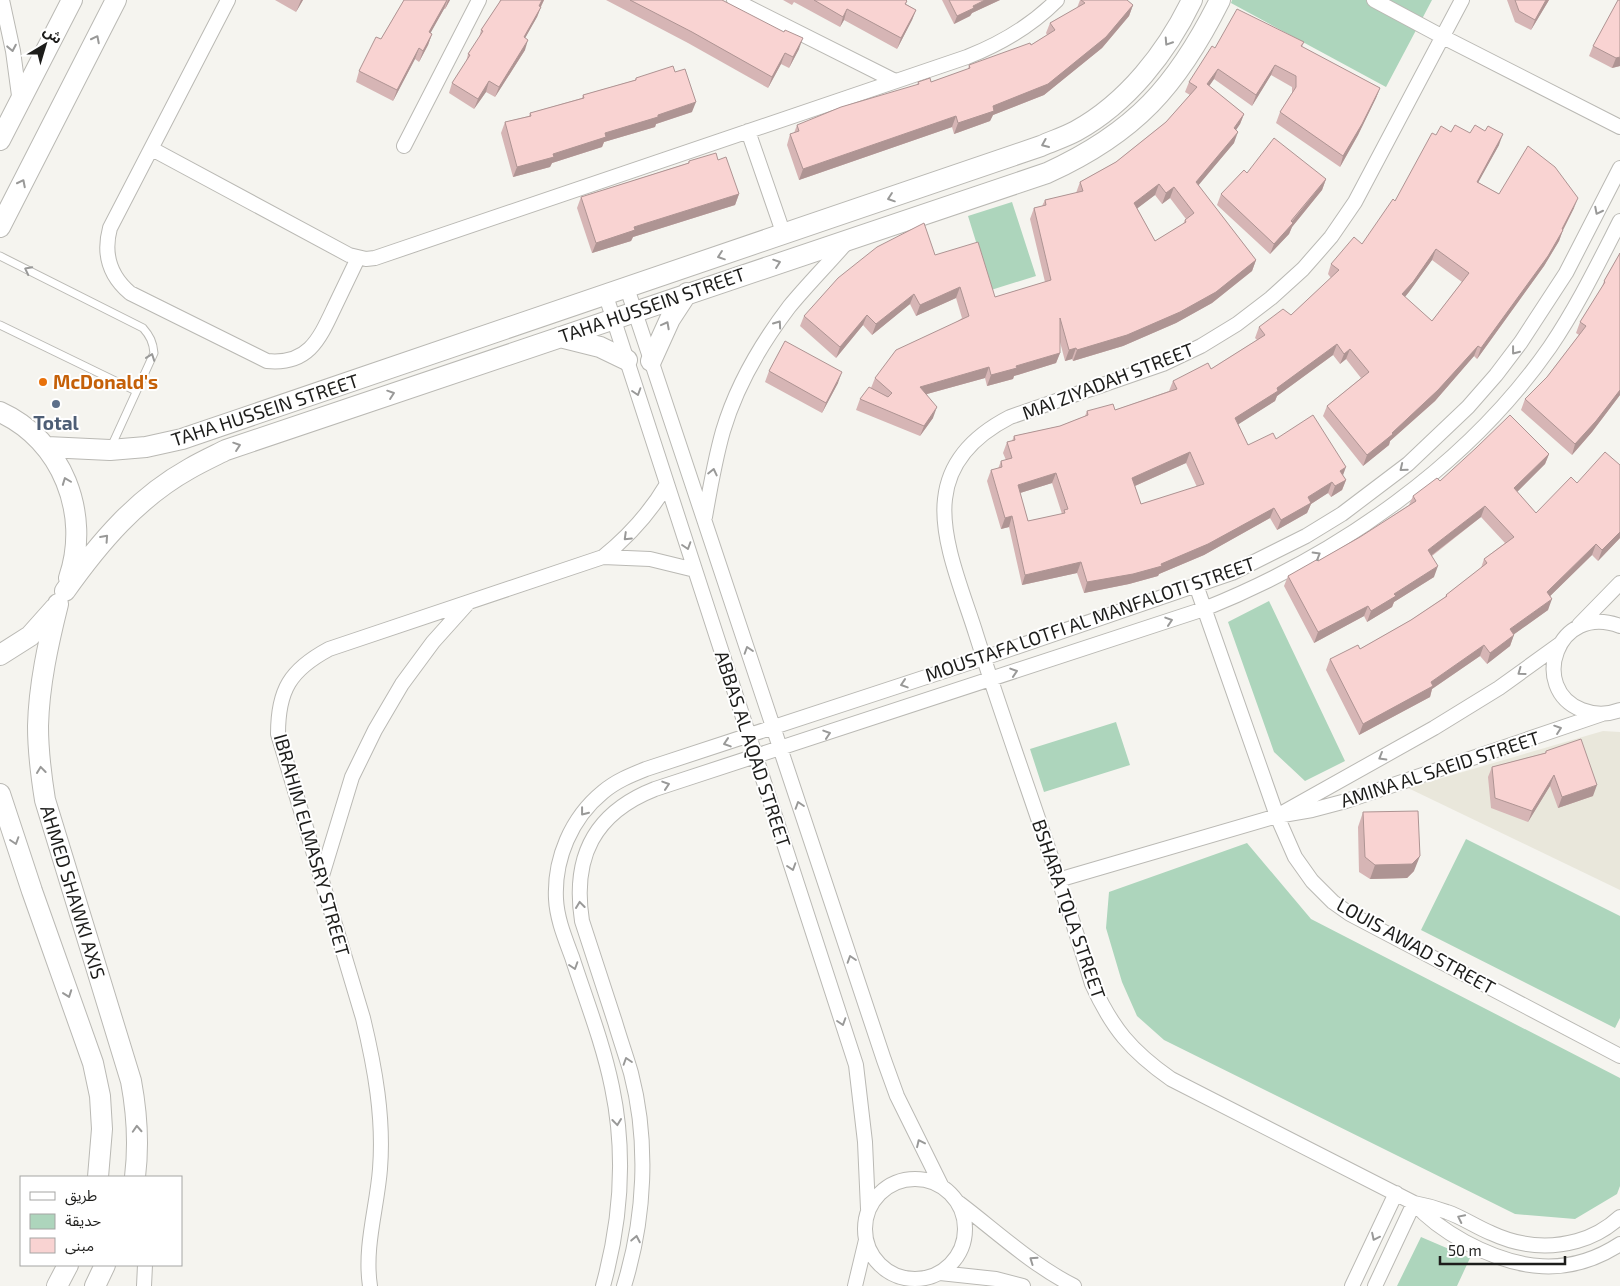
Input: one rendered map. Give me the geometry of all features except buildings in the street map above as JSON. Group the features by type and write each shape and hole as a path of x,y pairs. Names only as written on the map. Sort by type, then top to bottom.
{"street":[{"path":"2,0 13,50 20,104"},
{"path":"0,140 72,0"},
{"path":"0,227 116,0"},
{"path":"228,0 110,228 108,258 111,268 122,286 130,293 267,361 285,361 302,355 320,338 358,258"},
{"path":"404,146 479,0"},
{"path":"734,0 895,81"},
{"path":"152,148 349,255 358,258 376,258 967,57 992,46 1022,29 1057,0"},
{"name":"TAHA HUSSEIN STREET","path":"47,447 110,450 182,439 1004,160 1076,130 1108,109 1136,83 1160,54 1181,22 1192,0"},
{"name":"TAHA HUSSEIN STREET","path":"0,655 30,636 50,616 90,555 119,523 152,494 195,466 226,450 1047,173 1076,160 1130,124 1153,102 1193,52 1220,0"},
{"path":"1374,0 1443,38 1620,127"},
{"name":"MAI ZIYADAH STREET","path":"984,658 947,540 944,519 945,497 950,476 960,457 974,440 1004,420 1163,364 1223,333 1271,298 1308,263 1330,237 1355,202 1462,0"},
{"path":"748,131 784,235"},
{"name":"MOUSTAFA LOTFI AL MANFALOTI STREET","path":"603,1286 610,1261 620,1192 618,1122 604,1054 560,924 556,900 557,875 562,852 572,829 586,809 603,792 624,778 646,769 984,658 1232,573 1306,536 1376,490 1408,464 1468,407 1496,375 1545,308 1566,272 1620,168"},
{"name":"MOUSTAFA LOTFI AL MANFALOTI STREET","path":"624,1286 631,1264 638,1226 642,1188 642,1149 638,1111 631,1073 582,921 579,900 579,880 582,866 592,840 608,818 618,808 636,797 655,789 1204,609 1245,593 1289,571 1330,547 1378,514 1447,461 1484,426 1518,388 1549,347 1577,304 1620,221"},
{"path":"704,520 712,474 724,429 741,386 763,345 790,307 850,239"},
{"name":"ABBAS AL AQAD STREET","path":"627,288 897,1096 942,1187"},
{"path":"651,361 663,332 687,293"},
{"name":"ABBAS AL AQAD STREET","path":"606,296 856,1065 864,1133 868,1209"},
{"path":"558,337 600,347 626,360"},
{"path":"3,410 30,430 47,447 63,473 74,502 78,532 75,562 62,597"},
{"name":"IBRAHIM ELMASRY STREET","path":"603,557 632,532 657,501 667,484"},
{"name":"IBRAHIM ELMASRY STREET","path":"370,1286 368,1271 370,1241 377,1204 380,1167 381,1129 378,1092 373,1058 363,1018 278,734 278,713 284,692 295,674 310,660 329,649 603,557 650,559 695,570"},
{"name":"AMINA AL SAEID STREET","path":"1277,816 1434,728 1499,688 1560,644 1620,583"},
{"name":"LOUIS AWAD STREET","path":"1196,585 1277,816 1295,857 1312,881 1333,902 1350,914 1620,1056"},
{"name":"AHMED SHAWKI AXIS","path":"62,597 48,644 41,685 38,726 40,763 45,800 131,1081 136,1106 138,1132 135,1176"},
{"path":"321,879 352,778 375,730 402,684 433,642 468,602"},
{"path":"1577,627 1600,621 1620,626"},
{"path":"1560,644 1555,655 1554,667 1555,680 1560,691 1568,701 1589,713 1613,712"},
{"name":"BSHARA TQLA STREET","path":"984,658 1092,984 1102,1006 1116,1028 1132,1047 1171,1079 1414,1202"},
{"name":"AMINA AL SAEID STREET","path":"1058,880 1277,816 1312,810 1346,801 1613,712"},
{"name":"AHMED SHAWKI AXIS","path":"0,794 93,1063 100,1096 102,1129 98,1176"},
{"path":"593,1021 612,1015"},
{"path":"855,1286 866,1240 865,1219 868,1209 877,1195 890,1184 905,1179 921,1178 937,1183 951,1194 962,1211 965,1222 962,1246 950,1265 940,1273 916,1282 893,1274 880,1266 871,1254 866,1240"},
{"path":"1352,1286 1396,1193"},
{"path":"956,1201 1025,1254 1062,1280 1074,1286"},
{"path":"1414,1202 1447,1212 1509,1241 1528,1245 1566,1244 1584,1239 1601,1231 1620,1217"},
{"path":"1414,1202 1432,1221 1453,1235 1485,1252 1523,1265 1562,1266 1582,1262 1601,1255 1620,1244"},
{"path":"1375,1286 1414,1202"},
{"path":"57,1286 67,1266"},
{"path":"94,1286 104,1266"},
{"path":"144,1286 145,1266"},
{"path":"940,1273 996,1278 1023,1286"}],"lane":[{"path":"0,256 143,328 150,335 154,353 110,450"},
{"path":"0,325 136,390"}],"shaded area":[{"path":"1603,731 1620,732 1620,890 1408,788"}],"green space":[{"path":"1232,0 1432,0 1386,87 1231,3"},
{"path":"1012,202 1036,276 991,290 968,216"},
{"path":"1269,601 1345,761 1305,781 1274,752 1228,622"},
{"path":"1116,722 1130,765 1044,792 1030,749"},
{"path":"1466,839 1620,916 1620,1018 1615,1028 1421,930"},
{"path":"1247,843 1311,919 1620,1078 1620,1186 1617,1194 1575,1219 1515,1214 1164,1040 1137,1016 1122,982 1106,928 1109,892"},
{"path":"1421,1237 1470,1258 1457,1286 1397,1286"}],"place":[{"name":"McDonald's","path":"43,382"},
{"name":"Total","path":"56,404"}]}
